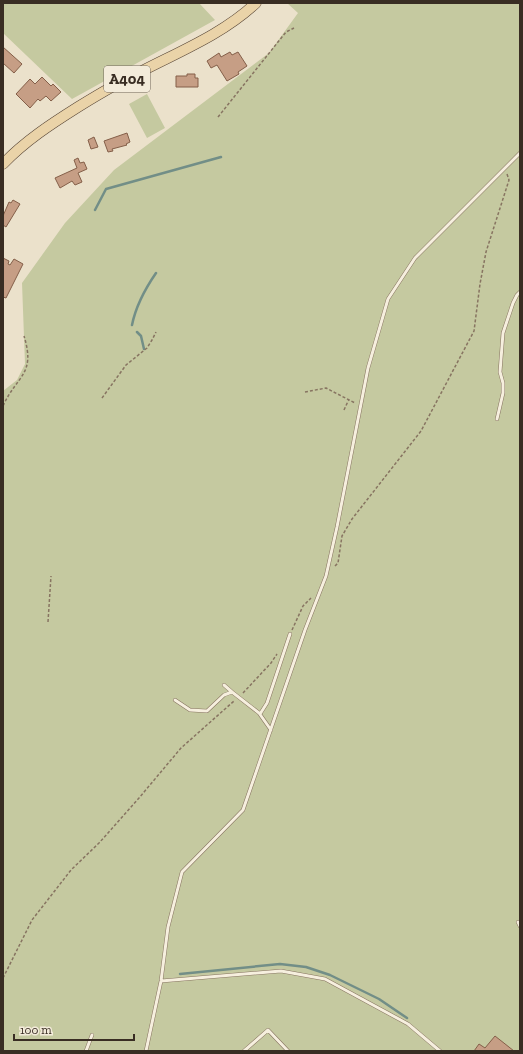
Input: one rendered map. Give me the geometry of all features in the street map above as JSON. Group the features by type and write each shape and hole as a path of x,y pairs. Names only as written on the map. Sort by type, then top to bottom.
{"main road":[{"name":"A404","path":"3,164 23,145 49,125 142,70 216,33 237,19 256,3"}],"lane":[{"path":"146,1051 161,981 168,927 182,872 244,810 326,576 368,368 388,299 415,258 520,153"},
{"path":"497,419 504,393 500,372 503,333 513,303 520,292"},
{"path":"260,714 267,702 290,634"},
{"path":"224,685 260,714 271,730"},
{"path":"176,700 190,710 207,711 224,695 232,692"},
{"path":"161,981 281,970 324,979 408,1024 440,1051"},
{"path":"244,1051 268,1030 288,1051"},
{"path":"86,1051 92,1035"}],"path":[{"path":"218,117 286,32 294,28"},
{"path":"326,576 338,563 342,536 352,519 421,431 474,331 486,252 509,180 504,169"},
{"path":"102,398 126,364 147,348 156,332"},
{"path":"3,406 10,391 22,376 28,364 28,351 24,336"},
{"path":"305,392 326,388 360,406"},
{"path":"344,410 349,399"},
{"path":"48,622 51,576"},
{"path":"290,634 302,606 312,597"},
{"path":"3,978 32,920 71,870 114,826 181,748 239,697 271,663 279,652"}],"green space":[{"path":"3,3 199,3 215,20 72,99 3,33"},
{"path":"287,3 520,3 520,1051 3,1051 3,391 17,380 25,364 22,283 65,223 114,170 269,53 298,13"},
{"path":"147,94 165,128 147,138 129,104"}],"building":[{"path":"3,47 22,64 14,73 3,63"},
{"path":"230,52 232,55 238,52 247,66 238,72 239,74 227,81 217,65 211,68 207,61 219,53 221,57"},
{"path":"187,74 195,74 195,78 198,78 198,87 176,87 176,76 187,76"},
{"path":"42,77 51,86 53,84 61,92 51,101 46,96 40,101 38,99 30,108 16,94 30,79 35,84"},
{"path":"127,133 130,142 126,144 127,145 112,149 113,151 108,152 104,141"},
{"path":"94,137 98,147 91,149 88,140"},
{"path":"78,158 80,163 84,162 87,169 78,173 82,182 75,185 72,181 60,188 55,178 77,168 74,160"},
{"path":"13,200 20,204 6,227 3,225 3,216 9,202 11,203"},
{"path":"3,258 9,261 8,264 10,265 14,259 23,264 6,298 3,297"},
{"path":"495,1036 514,1051 474,1051 479,1044 485,1048"}],"waterway":[{"path":"95,210 106,189 221,157"},
{"path":"132,325 141,298 156,273"},
{"path":"137,332 141,336 144,349"},
{"path":"180,974 280,964 306,967 330,975 379,999 407,1018"}]}
